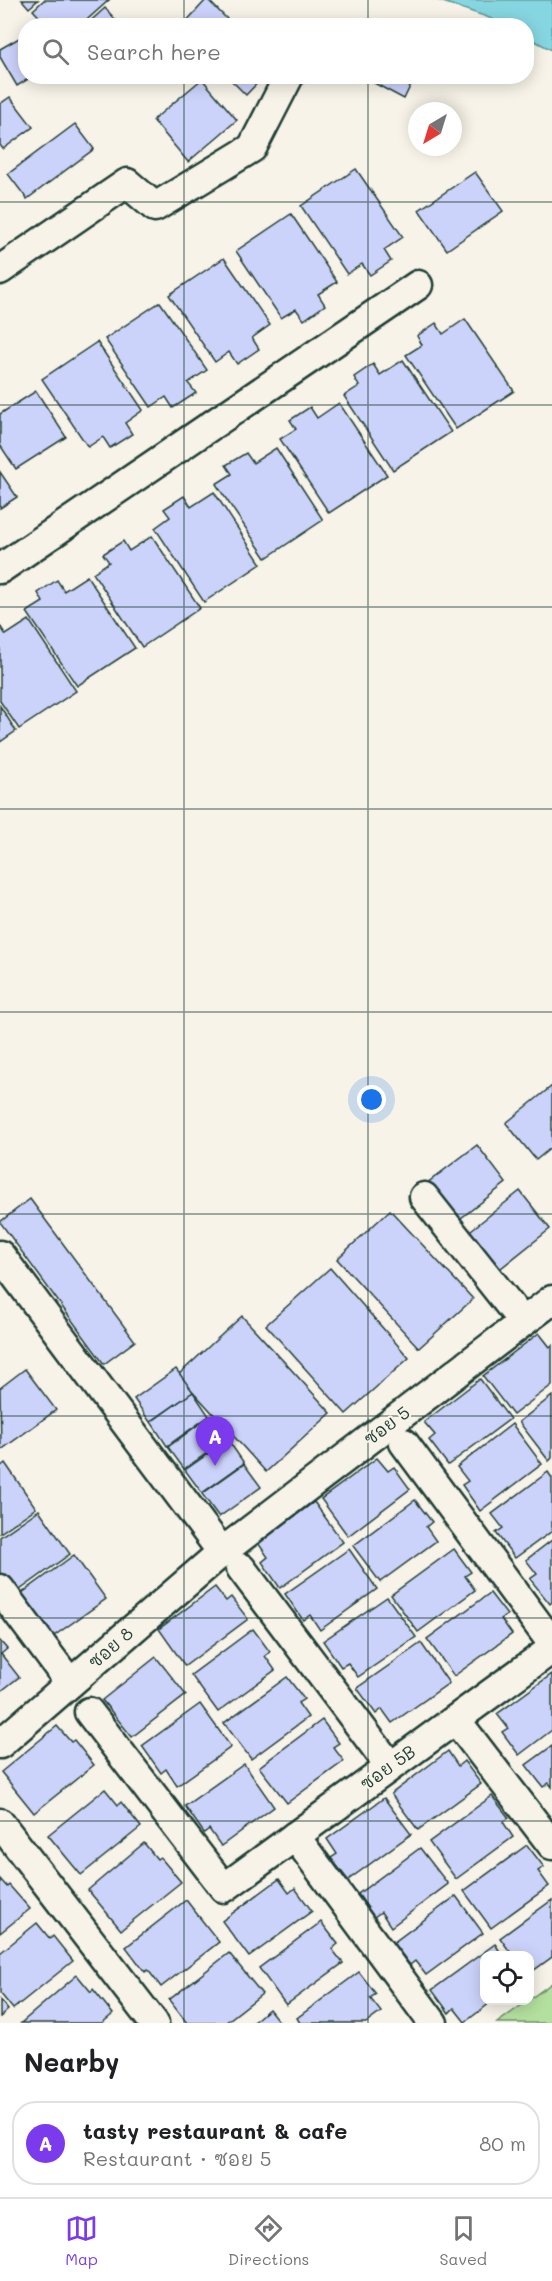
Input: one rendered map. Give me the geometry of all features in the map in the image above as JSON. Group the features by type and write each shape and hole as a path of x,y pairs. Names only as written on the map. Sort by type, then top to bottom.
{"street":[{"path":"0,270 128,183 155,207 252,148 285,84"},
{"path":"0,569 418,285"},
{"path":"424,1197 523,1322"},
{"path":"0,1255 390,1766"},
{"name":"ซอย 5","path":"231,1560 552,1300"},
{"path":"404,1443 552,1643"},
{"name":"ซอย 8","path":"0,1744 70,1683 231,1560"},
{"path":"0,1589 70,1683"},
{"name":"ซอย 5B","path":"90,1712 225,1888 552,1649"},
{"path":"456,1720 552,1845"},
{"path":"0,1822 154,2023"},
{"path":"295,1836 433,2023"}],"green space":[{"path":"552,1983 552,2023 497,2023 522,2005 534,2005 534,1996"}],"water":[{"path":"437,0 552,0 552,50 534,41 534,18 487,17"}],"building":[{"path":"22,0 38,0 29,8"},
{"path":"44,0 109,0 89,18 40,18 33,10"},
{"path":"208,0 226,18 189,18"},
{"path":"105,8 114,18 94,18"},
{"path":"18,39 18,84 20,84 17,86 0,57 0,49"},
{"path":"196,84 206,84 237,120 188,162 153,120"},
{"path":"235,84 256,84 246,95"},
{"path":"376,84 411,84 404,99"},
{"path":"10,97 33,127 3,149 0,145 0,104"},
{"path":"75,124 94,149 27,199 8,174"},
{"path":"356,169 403,237 384,250 391,261 370,275 362,264 347,274 301,206"},
{"path":"475,172 503,211 447,250 419,210"},
{"path":"291,214 337,282 318,294 325,305 304,320 296,309 281,318 236,251"},
{"path":"224,258 270,325 252,338 259,349 237,364 229,352 215,362 169,295"},
{"path":"160,302 207,370 188,383 196,393 173,408 166,397 151,407 105,339"},
{"path":"465,319 514,391 456,429 406,355 422,345 417,336 436,323 443,334"},
{"path":"97,342 143,410 125,423 132,434 110,448 103,437 88,447 42,379"},
{"path":"403,360 451,432 393,470 344,396 359,386 354,377 373,364 380,375"},
{"path":"36,391 66,437 16,469 0,445 0,414"},
{"path":"339,403 387,475 329,513 280,439 296,429 290,420 310,407 317,418"},
{"path":"276,448 323,520 266,558 216,484 232,474 226,465 246,453 253,463"},
{"path":"0,472 17,497 0,508"},
{"path":"214,492 261,564 204,602 155,528 170,517 164,509 184,496 191,507"},
{"path":"152,536 200,608 142,647 93,573 109,562 103,554 123,541 129,551"},
{"path":"87,576 135,648 77,686 27,612 43,602 38,593 57,580 64,591"},
{"path":"29,620 76,691 19,729 0,701 0,626 6,635"},
{"path":"0,706 16,731 0,742"},
{"path":"552,1086 552,1147 536,1160 506,1123"},
{"path":"477,1145 506,1183 452,1225 422,1187"},
{"path":"520,1191 550,1229 496,1272 466,1234"},
{"path":"30,1199 135,1341 104,1364 0,1222"},
{"path":"390,1210 473,1299 419,1348 337,1259"},
{"path":"330,1268 409,1358 346,1414 266,1325"},
{"path":"242,1316 331,1413 266,1472 178,1375"},
{"path":"539,1333 550,1347 552,1345 552,1385 513,1415 483,1376"},
{"path":"25,1369 56,1410 1,1450 0,1388"},
{"path":"176,1369 193,1392 150,1422 134,1399"},
{"path":"480,1379 510,1419 448,1465 429,1440 435,1435 424,1422"},
{"path":"193,1392 209,1416 167,1446 151,1422"},
{"path":"552,1396 552,1458 549,1461 519,1422"},
{"path":"210,1416 227,1439 184,1469 168,1447"},
{"path":"512,1424 542,1464 480,1511 462,1485 468,1481 457,1467"},
{"path":"228,1440 244,1463 202,1493 185,1470"},
{"path":"377,1458 388,1471 394,1467 410,1489 348,1536 321,1499"},
{"path":"5,1463 36,1508 0,1533 0,1467"},
{"path":"244,1464 261,1487 219,1517 202,1494"},
{"path":"548,1472 552,1478 552,1531 515,1558 496,1533 503,1528 492,1514"},
{"path":"415,1500 432,1522 426,1527 436,1541 380,1582 353,1546"},
{"path":"314,1502 343,1542 280,1588 262,1562 268,1557 258,1543"},
{"path":"39,1510 70,1554 17,1592 5,1576 2,1578 0,1575 0,1537"},
{"path":"552,1540 552,1602 550,1604 530,1579 537,1574 526,1560"},
{"path":"349,1549 377,1589 320,1630 310,1615 303,1620 285,1594"},
{"path":"454,1549 471,1572 465,1576 475,1590 418,1632 391,1595"},
{"path":"74,1555 106,1599 51,1638 18,1596"},
{"path":"215,1587 226,1601 231,1597 248,1619 185,1666 159,1629"},
{"path":"490,1593 507,1615 501,1619 512,1634 454,1676 427,1639"},
{"path":"387,1597 416,1637 358,1677 348,1663 341,1667 323,1641"},
{"path":"253,1629 270,1652 265,1656 275,1670 218,1712 191,1675"},
{"path":"0,1641 7,1649 1,1654 19,1677 0,1692"},
{"path":"421,1643 449,1683 392,1723 382,1709 376,1714 357,1688"},
{"path":"156,1657 186,1695 132,1737 102,1700"},
{"path":"552,1674 552,1730 519,1755 502,1732 508,1728 497,1714"},
{"path":"287,1677 304,1699 298,1703 308,1717 251,1759 224,1723"},
{"path":"200,1704 231,1747 177,1786 166,1769 161,1773 142,1746"},
{"path":"322,1720 339,1743 333,1747 344,1761 287,1803 259,1767"},
{"path":"57,1726 71,1742 74,1740 94,1765 34,1813 1,1772"},
{"path":"552,1746 552,1787 549,1783 543,1787 526,1765"},
{"path":"448,1751 458,1766 464,1761 481,1784 418,1830 391,1794"},
{"path":"244,1764 274,1807 221,1846 209,1829 204,1833 185,1806"},
{"path":"105,1789 118,1805 121,1802 141,1827 81,1875 48,1835"},
{"path":"492,1796 509,1818 503,1822 513,1837 456,1879 429,1842"},
{"path":"384,1798 411,1834 348,1880 331,1858 337,1854 327,1839"},
{"path":"144,1843 157,1859 160,1857 181,1882 121,1930 88,1890"},
{"path":"527,1845 544,1867 538,1871 549,1886 491,1928 464,1891"},
{"path":"420,1848 448,1884 391,1927 381,1912 374,1917 358,1894"},
{"path":"0,1879 7,1887 9,1885 30,1909 0,1933"},
{"path":"279,1879 289,1893 295,1888 312,1911 249,1957 222,1921"},
{"path":"456,1896 483,1933 426,1975 415,1961 410,1965 393,1943"},
{"path":"186,1900 219,1942 161,1987 148,1970 145,1972 126,1947"},
{"path":"552,1900 552,1957 534,1970 534,1951 509,1951 500,1938"},
{"path":"321,1922 338,1944 332,1949 343,1963 286,2005 259,1968"},
{"path":"37,1923 50,1939 53,1936 73,1961 13,2009 0,1993 0,1953"},
{"path":"495,1944 500,1951 485,1951"},
{"path":"229,1953 262,1994 225,2023 187,2023 169,2000"},
{"path":"480,1955 480,2005 487,2005 465,2022 454,2008 449,2013 432,1990"},
{"path":"359,1972 376,1994 370,1998 381,2012 366,2023 300,2023 297,2018"},
{"path":"77,1975 91,1992 93,1989 113,2014 102,2023 21,2023"},
{"path":"0,2000 8,2010 0,2017"},
{"path":"269,2009 280,2023 252,2023"}],"place":[{"name":"tasty restaurant & cafe","path":"215,1466"}]}
